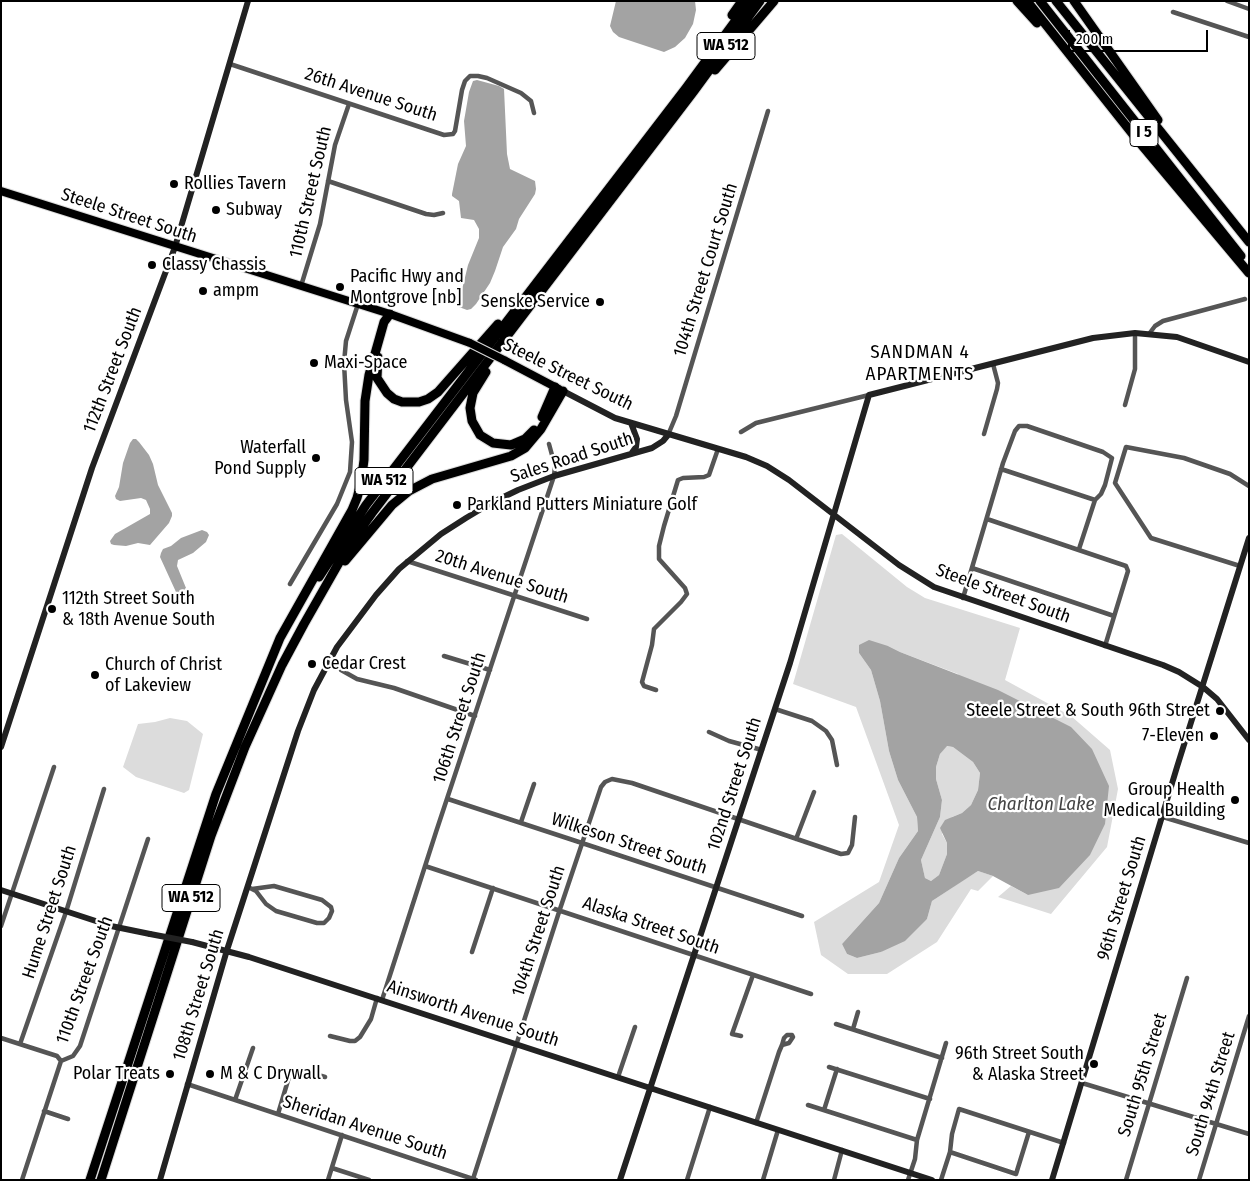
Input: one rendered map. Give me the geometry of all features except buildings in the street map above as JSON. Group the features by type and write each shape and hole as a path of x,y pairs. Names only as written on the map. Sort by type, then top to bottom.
{"highway":[{"path":"690,90 714,40 742,1"},
{"name":"WA 512","path":"690,90 750,1"},
{"name":"WA 512","path":"101,1180 211,836 245,747 282,666 324,589 349,545 531,298 760,1"},
{"path":"690,90 718,67 774,1"},
{"path":"1017,1 1077,63"},
{"path":"1027,1 1134,137 1249,273"},
{"name":"I 5","path":"1040,1 1249,265"},
{"name":"I 5","path":"1056,1 1249,242"},
{"path":"1074,1 1113,58 1240,231"},
{"path":"390,314 390,326 378,358 378,382 387,394 394,399 402,402 416,403 428,399 438,392 516,304 531,298"},
{"path":"531,298 525,318 473,394 470,412 474,426 484,439 493,444 505,446 520,442 535,429 559,389"},
{"name":"WA 512","path":"90,1180 209,812 263,680 316,583 366,505 531,298"},
{"path":"263,680 284,630 357,498 364,460 364,412 369,375 384,322 390,314"},
{"path":"324,589 363,538 399,499 409,491 432,479 519,453 536,436 559,389"}],"main road":[{"name":"Steele Street South","path":"1,191 390,314 470,343 559,389"}],"street":[{"name":"112th Street South","path":"2,744 92,468 175,246 248,1"},
{"path":"1227,1 1249,9"},
{"path":"1173,12 1249,37"},
{"name":"26th Avenue South","path":"230,64 434,132 450,135 454,133 456,128 463,84 467,78 474,75 524,94 530,101 534,114"},
{"name":"110th Street South","path":"301,286 316,240 335,145 348,104"},
{"name":"104th Street Court South","path":"668,435 676,416 768,112"},
{"path":"328,181 426,214 443,213"},
{"path":"1149,334 1163,320 1244,300"},
{"path":"290,584 335,509 350,472 352,442 346,400 344,363 346,341 358,304"},
{"path":"1125,405 1135,369 1135,333"},
{"path":"742,432 756,423 1092,338 1135,333 1169,335 1186,339 1249,362"},
{"path":"984,434 998,383 993,364"},
{"name":"Steele Street South","path":"559,389 608,415 668,435 746,457 767,466 789,480 918,578 934,587 1171,669 1202,687 1223,706 1249,740"},
{"name":"102nd Street South","path":"620,1180 791,662 869,395"},
{"path":"630,455 637,443 631,423"},
{"path":"963,598 1001,469 1019,426 1027,426 1106,453 1111,457 1112,465 1101,494 1095,500 1079,549"},
{"name":"Sales Road South","path":"334,652 376,595 408,561 441,534 491,502 518,490 554,476 652,448 663,441 668,435"},
{"name":"106th Street South","path":"330,1036 355,1041 360,1037 371,1019 380,999 554,476 555,466 549,444"},
{"path":"1240,566 1151,538 1115,483 1126,447 1184,458 1234,476 1249,486"},
{"path":"656,690 644,686 642,682 654,630 687,594 660,559 659,546 664,526 679,480 706,477 710,473 718,449"},
{"path":"1001,469 1095,500"},
{"path":"986,519 1124,564 1128,568 1105,646"},
{"name":"96th Street South","path":"1052,1180 1249,538"},
{"name":"20th Avenue South","path":"408,561 587,619"},
{"path":"972,568 1114,616"},
{"name":"108th Street South","path":"160,1180 227,950 250,888 304,715 334,652"},
{"path":"444,656 490,670"},
{"path":"341,670 357,679 394,688 475,716"},
{"path":"775,709 812,721 826,730 832,740 837,765"},
{"path":"709,732 729,741 762,750"},
{"path":"1,926 54,767"},
{"name":"104th Street South","path":"475,1179 516,1044 601,787 605,782 612,779 632,783 738,820"},
{"path":"521,822 534,784"},
{"name":"Hume Street South","path":"20,1044 66,912 104,789"},
{"path":"796,839 814,792"},
{"name":"Wilkeson Street South","path":"448,799 802,916"},
{"path":"738,820 841,854 846,854 852,845 855,817"},
{"path":"1162,817 1249,843"},
{"name":"110th Street South","path":"22,1180 61,1061 73,1056 80,1046 148,839"},
{"name":"Alaska Street South","path":"425,866 811,994"},
{"path":"274,886 322,900 331,906 332,911 324,923 317,923 276,910 266,904 259,894 250,888 274,886"},
{"path":"472,952 493,888"},
{"name":"Ainsworth Avenue South","path":"1,890 119,928 227,950 932,1180"},
{"path":"741,1036 732,1034 753,975"},
{"name":"South 95th Street","path":"1126,1180 1187,978"},
{"path":"853,1029 858,1012"},
{"name":"South 94th Street","path":"1199,1180 1249,1016"},
{"path":"836,1024 942,1058"},
{"path":"618,1077 635,1027"},
{"path":"1,1038 57,1056 61,1061"},
{"path":"908,1180 946,1042"},
{"path":"756,1122 782,1045"},
{"path":"235,1100 252,1048"},
{"path":"829,1067 930,1099"},
{"path":"824,1110 837,1069"},
{"path":"278,1114 290,1074 296,1070 325,1077"},
{"path":"1082,1083 1249,1134"},
{"name":"Sheridan Avenue South","path":"187,1084 475,1179"},
{"path":"808,1105 918,1140"},
{"path":"687,1180 710,1107"},
{"path":"941,1180 960,1109 1064,1143"},
{"path":"44,1111 68,1119"},
{"path":"763,1180 778,1130"},
{"path":"950,1152 1016,1174 1029,1132"},
{"path":"328,1180 342,1135"},
{"path":"834,1180 842,1150"},
{"path":"332,1168 369,1180"}],"shaded area":[{"path":"842,534 907,587 925,598 1020,628 1005,680 1071,716 1110,750 1118,789 1107,847 1051,914 998,897 1011,886 1028,895 958,674 888,646 859,653 871,670 880,701 889,751 898,780 917,817 918,831 899,858 879,903 842,944 847,954 857,958 881,952 927,919 932,901 978,871 993,876 978,891 971,889 937,942 887,974 848,974 821,955 814,922 879,882 899,825 856,707 793,684 836,535"},
{"path":"170,718 187,721 203,734 189,790 184,793 136,777 123,767 138,724"},
{"path":"946,746 953,747 973,762 980,773 978,790 971,805 962,813 952,817 942,834 947,843 947,854 939,875 931,881 925,878 921,860 940,817 942,800 936,779 936,767 940,754"}],"water":[{"path":"616,1 695,1 696,10 693,24 685,38 675,47 664,52 619,37 613,32 610,26"},
{"path":"477,80 504,89 507,154 510,169 535,181 536,189 535,194 519,219 516,229 503,247 490,283 476,304 467,310 459,307 459,302 468,265 479,238 479,229 474,220 461,218 459,201 452,194 458,164 466,146 464,121 469,92 473,81"},
{"path":"133,439 139,442 149,455 158,485 172,516 169,523 150,545 138,543 126,546 114,545 110,541 115,534 150,514 146,500 141,498 120,501 115,496 119,487 123,463"},
{"path":"202,530 209,535 206,542 193,553 178,560 177,566 186,588 181,594 176,592 160,557 161,553 163,549 171,546 181,538"},
{"name":"Charlton Lake","path":"869,640 888,646 998,690 1071,727 1092,749 1109,786 1105,824 1090,855 1059,888 1028,895 993,876 978,871 932,901 927,919 905,941 881,952 857,958 847,954 842,944 879,903 899,858 918,831 917,817 898,780 889,751 880,701 871,670 859,653 859,645","holes":["947,746 953,747 973,762 980,773 978,790 971,805 962,813 945,820 940,828 947,843 947,854 939,875 931,881 925,878 921,860 940,817 942,800 936,779 936,767 940,754"]}],"place":[{"name":"Rollies Tavern","path":"174,184"},
{"name":"Subway","path":"216,210"},
{"name":"Classy Chassis","path":"152,265"},
{"name":"Pacific Hwy and Montgrove [nb]","path":"340,287"},
{"name":"ampm","path":"203,291"},
{"name":"Senske Service","path":"600,302"},
{"name":"Maxi-Space","path":"314,363"},
{"name":"Waterfall Pond Supply","path":"316,458"},
{"name":"Parkland Putters Miniature Golf","path":"457,505"},
{"name":"112th Street South & 18th Avenue South","path":"52,609"},
{"name":"Cedar Crest","path":"312,664"},
{"name":"Church of Christ of Lakeview","path":"95,675"},
{"name":"Steele Street & South 96th Street","path":"1220,711"},
{"name":"7-Eleven","path":"1214,736"},
{"name":"Group Health Medical Building","path":"1235,800"},
{"name":"96th Street South & Alaska Street","path":"1094,1064"},
{"name":"Polar Treats","path":"170,1074"},
{"name":"M & C Drywall","path":"210,1074"}],"district":[{"name":"SANDMAN 4 APARTMENTS","path":"920,364"}]}
